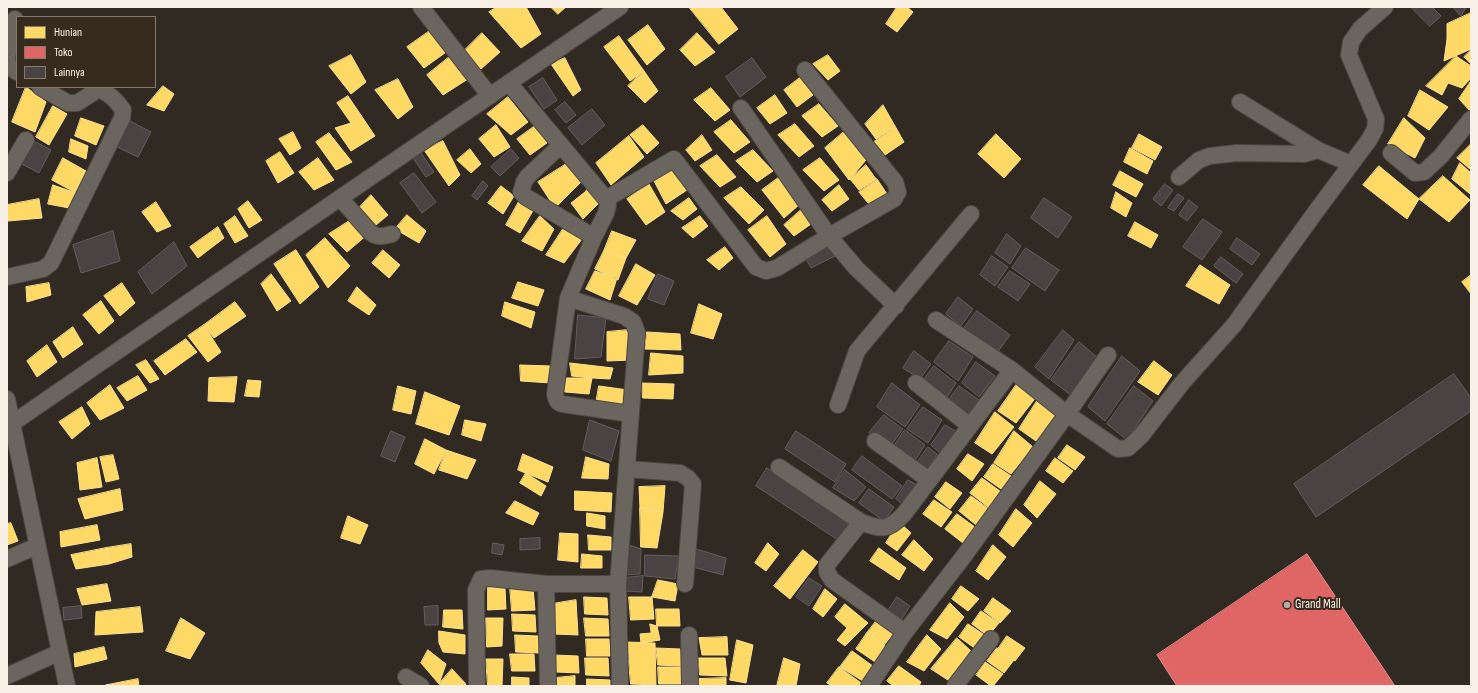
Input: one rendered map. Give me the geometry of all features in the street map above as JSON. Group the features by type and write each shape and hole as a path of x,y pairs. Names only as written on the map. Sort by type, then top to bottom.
{"street":[{"path":"421,7 490,96"},
{"path":"10,426 620,7"},
{"path":"936,320 1012,370 1067,414 1118,449 1128,448 1141,436 1182,384 1234,325 1369,140 1374,129 1376,119 1349,55 1351,42 1360,29 1385,7"},
{"path":"15,19 7,57 8,66 16,71"},
{"path":"606,199 674,159 756,267 766,271 777,268 894,199 898,192 895,182 805,70"},
{"path":"510,83 606,199 608,205 606,213 568,298 555,394 556,399 558,403 562,404 631,414"},
{"path":"7,277 43,269 51,263 122,118 123,110 118,103 110,94 98,89 76,103 68,103 42,88"},
{"path":"1240,102 1318,150 1351,164"},
{"path":"741,108 829,236 856,268 896,306"},
{"path":"1391,153 1415,173 1424,172 1441,156 1471,119"},
{"path":"7,173 26,140"},
{"path":"561,145 527,177 521,192 526,197 594,237"},
{"path":"1179,177 1199,160 1210,156 1237,153 1304,154 1318,150"},
{"path":"340,198 375,236 392,234"},
{"path":"838,405 857,351 971,214"},
{"path":"568,298 624,316 633,322 637,332 618,584 620,686"},
{"path":"869,686 905,632 964,556 1108,355"},
{"path":"779,467 861,522 875,527 885,527 895,524 1012,370"},
{"path":"916,383 970,426"},
{"path":"7,399 10,426 67,686"},
{"path":"875,442 929,480"},
{"path":"627,469 680,474 688,478 693,484 685,584"},
{"path":"861,522 827,565 827,572 832,580 905,632"},
{"path":"7,559 37,546"},
{"path":"477,686 476,590 478,582 483,578 546,584 618,584"},
{"path":"546,584 548,686"},
{"path":"689,635 690,686"},
{"path":"955,686 991,639"},
{"path":"7,676 60,652"},
{"path":"406,677 421,686"}],"building: Hunian":[{"path":"497,7 526,7 541,34 521,48 489,12"},
{"path":"551,7 566,7 558,14"},
{"path":"689,7 721,7 738,29 719,44"},
{"path":"897,7 907,7 913,12 897,32 886,24"},
{"path":"1471,13 1471,49 1444,61 1447,39 1447,24"},
{"path":"648,25 665,49 647,65 628,40"},
{"path":"434,28 449,50 424,68 407,47"},
{"path":"482,33 500,52 481,69 464,51"},
{"path":"697,33 715,52 695,66 680,50"},
{"path":"619,36 644,71 630,81 604,47"},
{"path":"1471,50 1471,64 1464,57"},
{"path":"453,54 468,79 443,95 427,75"},
{"path":"351,55 366,82 351,94 329,66"},
{"path":"828,55 840,71 828,80 813,64"},
{"path":"1456,56 1471,66 1471,78 1462,88 1448,83 1442,95 1426,86"},
{"path":"565,58 581,90 573,96 551,64"},
{"path":"644,71 658,91 645,103 628,86"},
{"path":"801,77 813,95 797,107 784,90"},
{"path":"398,79 413,107 398,119 375,90"},
{"path":"1471,81 1471,112 1459,99"},
{"path":"163,86 174,94 164,111 147,105"},
{"path":"26,88 46,102 35,132 12,122"},
{"path":"711,88 730,110 715,121 694,100"},
{"path":"1420,90 1448,107 1429,130 1408,116"},
{"path":"775,95 787,113 770,124 757,108"},
{"path":"348,96 375,136 351,151 335,128 351,123 337,103"},
{"path":"508,97 528,122 511,135 487,114"},
{"path":"819,104 838,126 822,137 802,116"},
{"path":"883,105 895,126 876,139 865,124"},
{"path":"53,106 67,114 49,145 36,137"},
{"path":"81,118 104,126 96,145 75,136"},
{"path":"1404,118 1425,138 1415,158 1388,144"},
{"path":"731,120 750,142 734,153 714,132"},
{"path":"795,124 814,146 799,157 778,135"},
{"path":"496,125 510,147 494,157 479,139"},
{"path":"643,125 659,143 647,154 630,135"},
{"path":"535,126 547,143 530,155 517,139"},
{"path":"895,126 904,142 885,155 874,142"},
{"path":"845,131 866,160 849,180 825,148"},
{"path":"293,132 301,148 290,155 279,139"},
{"path":"329,133 352,162 336,170 316,142"},
{"path":"996,134 1021,159 1004,178 978,154"},
{"path":"1139,134 1162,147 1155,160 1132,148"},
{"path":"702,135 712,150 695,161 686,150"},
{"path":"629,136 644,157 611,185 596,163"},
{"path":"71,139 88,146 86,159 69,152"},
{"path":"443,141 460,175 449,186 424,150"},
{"path":"1471,144 1471,170 1457,158"},
{"path":"1130,148 1153,161 1147,174 1124,162"},
{"path":"470,149 481,164 471,173 457,160"},
{"path":"753,150 773,171 757,182 736,161"},
{"path":"280,152 294,173 278,183 266,161"},
{"path":"717,155 736,177 720,187 700,166"},
{"path":"63,158 86,171 76,193 52,180"},
{"path":"318,158 334,180 314,190 299,172"},
{"path":"820,158 839,180 824,191 803,170"},
{"path":"571,161 583,180 555,208 538,182"},
{"path":"1460,163 1471,173 1470,194 1452,179"},
{"path":"866,165 876,179 859,190 850,179"},
{"path":"1379,166 1419,199 1407,219 1363,185"},
{"path":"671,168 687,190 666,204 654,181"},
{"path":"1120,171 1143,184 1136,197 1113,185"},
{"path":"781,176 800,204 784,218 762,190"},
{"path":"1443,176 1470,200 1449,222 1419,199"},
{"path":"877,179 889,197 872,208 859,192"},
{"path":"649,184 665,212 646,225 627,199"},
{"path":"53,185 76,193 69,208 48,204"},
{"path":"839,185 849,199 832,211 822,200"},
{"path":"501,186 514,196 503,214 488,203"},
{"path":"589,187 599,203 583,219 571,203"},
{"path":"741,187 764,210 749,224 724,198"},
{"path":"1116,192 1132,203 1126,217 1111,208"},
{"path":"371,195 388,215 376,225 359,208"},
{"path":"521,198 534,209 520,233 506,225"},
{"path":"689,198 697,209 683,220 671,211"},
{"path":"39,199 42,218 8,221 7,205"},
{"path":"248,201 262,220 249,228 238,209"},
{"path":"156,202 171,226 157,232 142,212"},
{"path":"801,210 811,224 794,236 784,225"},
{"path":"407,215 426,231 419,243 395,229"},
{"path":"235,216 248,236 235,243 224,224"},
{"path":"540,216 554,229 542,251 522,241"},
{"path":"700,216 708,226 693,238 682,228"},
{"path":"767,216 786,244 770,257 748,230"},
{"path":"351,220 367,235 347,252 329,234"},
{"path":"1135,222 1158,235 1151,248 1128,236"},
{"path":"565,226 582,239 564,263 546,255"},
{"path":"218,227 224,238 198,258 190,247"},
{"path":"612,231 636,240 626,258 604,251"},
{"path":"325,238 350,266 328,288 306,255"},
{"path":"725,247 733,258 719,270 707,260"},
{"path":"296,250 319,287 300,304 274,264"},
{"path":"383,250 400,265 389,278 372,263"},
{"path":"604,251 626,258 618,280 595,269"},
{"path":"636,264 655,275 637,305 619,296"},
{"path":"1200,265 1230,285 1219,304 1186,286"},
{"path":"595,271 617,278 610,300 586,289"},
{"path":"271,274 291,301 277,311 261,284"},
{"path":"1471,275 1471,294 1462,282"},
{"path":"518,282 544,290 538,306 512,298"},
{"path":"49,283 51,295 27,302 26,287"},
{"path":"122,283 135,303 120,316 104,296"},
{"path":"357,287 376,305 369,315 348,301"},
{"path":"101,301 114,321 99,334 83,315"},
{"path":"235,302 246,316 214,338 204,325"},
{"path":"505,302 535,312 531,328 502,316"},
{"path":"699,304 722,314 713,339 691,333"},
{"path":"204,325 221,352 208,362 188,336"},
{"path":"73,327 83,344 63,358 53,342"},
{"path":"628,330 633,360 607,361 607,332"},
{"path":"647,332 680,334 681,350 645,349"},
{"path":"186,339 197,352 165,375 154,361"},
{"path":"47,345 57,362 37,377 27,361"},
{"path":"651,353 683,356 683,373 649,375"},
{"path":"146,360 159,379 150,383 136,365"},
{"path":"1154,361 1172,375 1158,395 1138,382"},
{"path":"570,363 613,368 610,379 572,376"},
{"path":"520,365 551,366 551,383 521,381"},
{"path":"138,376 147,390 127,401 117,388"},
{"path":"237,377 234,402 208,401 209,378"},
{"path":"565,378 592,378 589,394 565,392"},
{"path":"248,380 261,381 259,397 245,396"},
{"path":"1019,381 1037,396 1016,423 998,411"},
{"path":"642,383 674,384 673,399 643,398"},
{"path":"110,385 124,408 100,420 87,403"},
{"path":"398,386 416,391 411,414 393,410"},
{"path":"599,386 628,390 626,408 596,404"},
{"path":"425,392 460,406 449,435 416,424"},
{"path":"1039,398 1058,413 1036,441 1019,429"},
{"path":"82,407 90,424 72,439 59,422"},
{"path":"995,412 1014,427 992,454 975,443"},
{"path":"465,420 486,424 481,441 462,435"},
{"path":"1014,431 1033,447 1011,474 994,463"},
{"path":"425,439 446,450 434,474 415,464"},
{"path":"1067,445 1085,457 1075,470 1058,458"},
{"path":"446,450 476,460 467,479 439,470"},
{"path":"523,454 553,467 548,482 518,470"},
{"path":"968,454 984,464 972,481 957,469"},
{"path":"113,455 119,479 106,482 100,457"},
{"path":"586,457 609,464 608,479 582,478"},
{"path":"97,458 102,487 80,490 77,463"},
{"path":"1055,458 1073,471 1063,483 1046,471"},
{"path":"993,464 1011,476 1001,489 984,477"},
{"path":"526,473 546,486 541,496 520,483"},
{"path":"982,478 1004,494 993,511 970,493"},
{"path":"1040,481 1056,494 1037,518 1024,505"},
{"path":"946,482 962,493 950,509 935,497"},
{"path":"665,486 663,512 640,508 639,487"},
{"path":"120,489 123,510 85,519 78,499"},
{"path":"575,491 612,493 611,512 575,510"},
{"path":"971,496 993,512 981,529 959,511"},
{"path":"934,500 952,512 941,527 923,514"},
{"path":"515,501 539,513 533,525 506,513"},
{"path":"640,508 663,512 657,548 641,547"},
{"path":"1016,509 1032,523 1013,547 999,535"},
{"path":"587,513 605,516 605,529 587,526"},
{"path":"957,514 979,530 968,547 945,529"},
{"path":"348,516 368,525 360,544 341,538"},
{"path":"899,522 911,533 897,551 886,543"},
{"path":"11,523 18,541 7,545 7,524"},
{"path":"97,525 100,540 61,547 60,532"},
{"path":"560,533 578,534 578,562 558,560"},
{"path":"588,535 611,537 611,550 589,550"},
{"path":"914,540 933,559 924,571 902,555"},
{"path":"768,543 779,554 766,571 755,563"},
{"path":"131,544 132,557 109,564 106,548"},
{"path":"993,545 1006,557 988,580 976,571"},
{"path":"106,548 109,564 76,569 71,555"},
{"path":"879,548 906,568 899,580 870,561"},
{"path":"803,550 818,562 790,599 774,586"},
{"path":"582,554 602,556 602,568 581,568"},
{"path":"658,580 678,584 675,601 652,597"},
{"path":"107,584 111,601 82,605 77,589"},
{"path":"488,586 505,588 506,609 488,610"},
{"path":"961,586 979,599 968,611 952,599"},
{"path":"510,587 533,588 535,610 512,611"},
{"path":"825,589 837,599 823,617 813,609"},
{"path":"584,597 607,598 608,615 585,614"},
{"path":"629,597 652,597 654,619 631,620"},
{"path":"993,598 1011,611 1000,623 984,611"},
{"path":"576,600 578,635 554,634 552,604"},
{"path":"950,603 964,617 947,639 930,630"},
{"path":"845,604 868,623 845,646 837,640 847,628 835,617"},
{"path":"140,607 143,632 95,635 96,612"},
{"path":"656,609 679,609 680,626 657,626"},
{"path":"444,610 462,610 463,629 443,627"},
{"path":"981,611 999,623 988,636 972,624"},
{"path":"512,614 535,615 536,632 513,631"},
{"path":"181,618 205,633 190,659 166,651"},
{"path":"486,618 503,618 502,646 487,647"},
{"path":"584,618 608,619 609,636 586,636"},
{"path":"877,620 895,632 884,645 867,633"},
{"path":"650,624 657,626 660,640 641,643 640,634 651,633"},
{"path":"968,624 986,636 976,649 959,637"},
{"path":"439,631 465,635 465,654 443,652 439,643"},
{"path":"867,633 890,649 878,664 856,649"},
{"path":"515,635 538,636 539,653 516,652"},
{"path":"927,635 941,649 924,671 907,662"},
{"path":"1007,636 1025,648 1015,661 998,649"},
{"path":"727,637 728,655 702,655 699,638"},
{"path":"957,638 972,652 951,682 931,669"},
{"path":"586,639 609,639 610,656 587,656"},
{"path":"737,640 753,645 746,683 730,680"},
{"path":"627,642 655,643 656,685 631,684"},
{"path":"104,647 107,659 75,667 74,654"},
{"path":"656,648 680,649 681,666 658,665"},
{"path":"997,648 1014,660 1004,673 987,661"},
{"path":"428,650 446,664 439,684 421,663"},
{"path":"852,651 877,669 866,683 840,667"},
{"path":"510,654 534,654 535,671 512,671"},
{"path":"554,655 578,656 579,673 556,672"},
{"path":"585,658 608,658 609,676 586,675"},
{"path":"698,658 725,658 727,676 700,675"},
{"path":"784,658 800,664 796,686 777,686"},
{"path":"486,659 503,659 502,686 488,686"},
{"path":"985,662 1003,674 993,686 976,675"},
{"path":"899,666 921,682 919,686 893,686 887,681"},
{"path":"658,667 681,667 682,684 659,684"},
{"path":"839,667 864,685 832,686 827,683"},
{"path":"452,669 466,684 465,686 441,686 439,684"},
{"path":"575,676 575,686 555,686 555,678"},
{"path":"512,677 529,678 529,686 512,686"},
{"path":"726,678 726,686 699,686 698,679"},
{"path":"138,679 139,686 106,685"},
{"path":"587,679 610,680 610,686 587,686"}],"building: Toko":[{"name":"Grand Mall","path":"1307,554 1395,686 1177,686 1157,655"}],"building: Lainnya":[{"path":"1411,7 1432,7 1441,16 1430,26"},
{"path":"1453,7 1466,7 1461,16"},
{"path":"752,58 766,77 740,97 726,77"},
{"path":"543,78 557,100 544,109 529,87"},
{"path":"565,102 576,115 566,123 555,110"},
{"path":"592,109 605,125 582,145 568,128"},
{"path":"128,120 151,132 138,157 115,146"},
{"path":"30,139 51,150 39,173 18,162"},
{"path":"511,149 519,158 500,176 491,167"},
{"path":"421,153 434,172 426,177 413,158"},
{"path":"414,173 436,202 422,213 400,183"},
{"path":"483,181 488,186 477,200 472,196"},
{"path":"1165,184 1173,190 1161,206 1153,199"},
{"path":"1178,194 1184,198 1174,211 1168,208"},
{"path":"1044,198 1072,217 1058,238 1031,218"},
{"path":"1189,200 1198,207 1187,221 1179,215"},
{"path":"1203,219 1222,232 1202,260 1183,247"},
{"path":"113,231 120,261 81,273 73,245"},
{"path":"1007,234 1021,246 1010,264 995,253"},
{"path":"1237,238 1260,254 1252,265 1230,249"},
{"path":"174,242 187,266 152,294 138,272"},
{"path":"828,243 835,256 811,268 804,255"},
{"path":"1026,248 1059,270 1045,291 1012,268"},
{"path":"992,256 1008,267 995,286 980,275"},
{"path":"1221,257 1243,274 1236,283 1214,266"},
{"path":"1010,271 1030,284 1018,301 998,287"},
{"path":"658,274 674,281 664,305 648,299"},
{"path":"958,297 973,309 961,326 946,314"},
{"path":"977,311 1010,335 997,353 964,328"},
{"path":"578,315 606,318 601,357 575,359"},
{"path":"1063,330 1074,340 1049,379 1035,367"},
{"path":"949,341 973,357 958,381 934,362"},
{"path":"1079,342 1097,357 1072,396 1051,380"},
{"path":"914,351 931,364 920,379 903,368"},
{"path":"1122,356 1140,371 1105,421 1088,407"},
{"path":"976,362 995,376 979,397 962,383"},
{"path":"934,366 956,383 946,399 922,382"},
{"path":"1454,374 1471,398 1471,411 1316,517 1294,484"},
{"path":"892,383 920,405 905,427 877,407"},
{"path":"959,386 979,400 968,416 948,401"},
{"path":"1134,386 1153,401 1127,440 1107,424"},
{"path":"923,407 942,420 928,443 907,429"},
{"path":"884,415 903,429 889,448 869,433"},
{"path":"590,420 619,431 611,461 583,450"},
{"path":"945,425 956,431 940,453 931,445"},
{"path":"905,430 925,445 912,465 892,449"},
{"path":"391,431 405,437 395,462 381,456"},
{"path":"796,431 846,464 835,482 785,449"},
{"path":"928,447 937,454 926,473 915,466"},
{"path":"862,456 902,486 892,499 852,470"},
{"path":"767,468 852,525 838,540 756,486"},
{"path":"845,470 866,487 854,501 833,488"},
{"path":"908,480 917,485 904,506 896,499"},
{"path":"869,489 894,507 884,521 859,503"},
{"path":"540,538 540,549 520,550 520,539"},
{"path":"493,543 504,545 502,555 492,553"},
{"path":"626,544 641,549 640,574 625,575"},
{"path":"696,549 726,558 723,575 693,567"},
{"path":"645,555 679,556 675,579 645,576"},
{"path":"643,576 642,592 624,591 624,578"},
{"path":"809,578 822,586 809,606 796,597"},
{"path":"897,597 910,606 901,620 888,611"},
{"path":"81,606 82,618 64,620 63,608"},
{"path":"438,606 438,625 425,625 424,607"}],"place":[{"name":"Grand Mall","path":"1287,605"}]}
